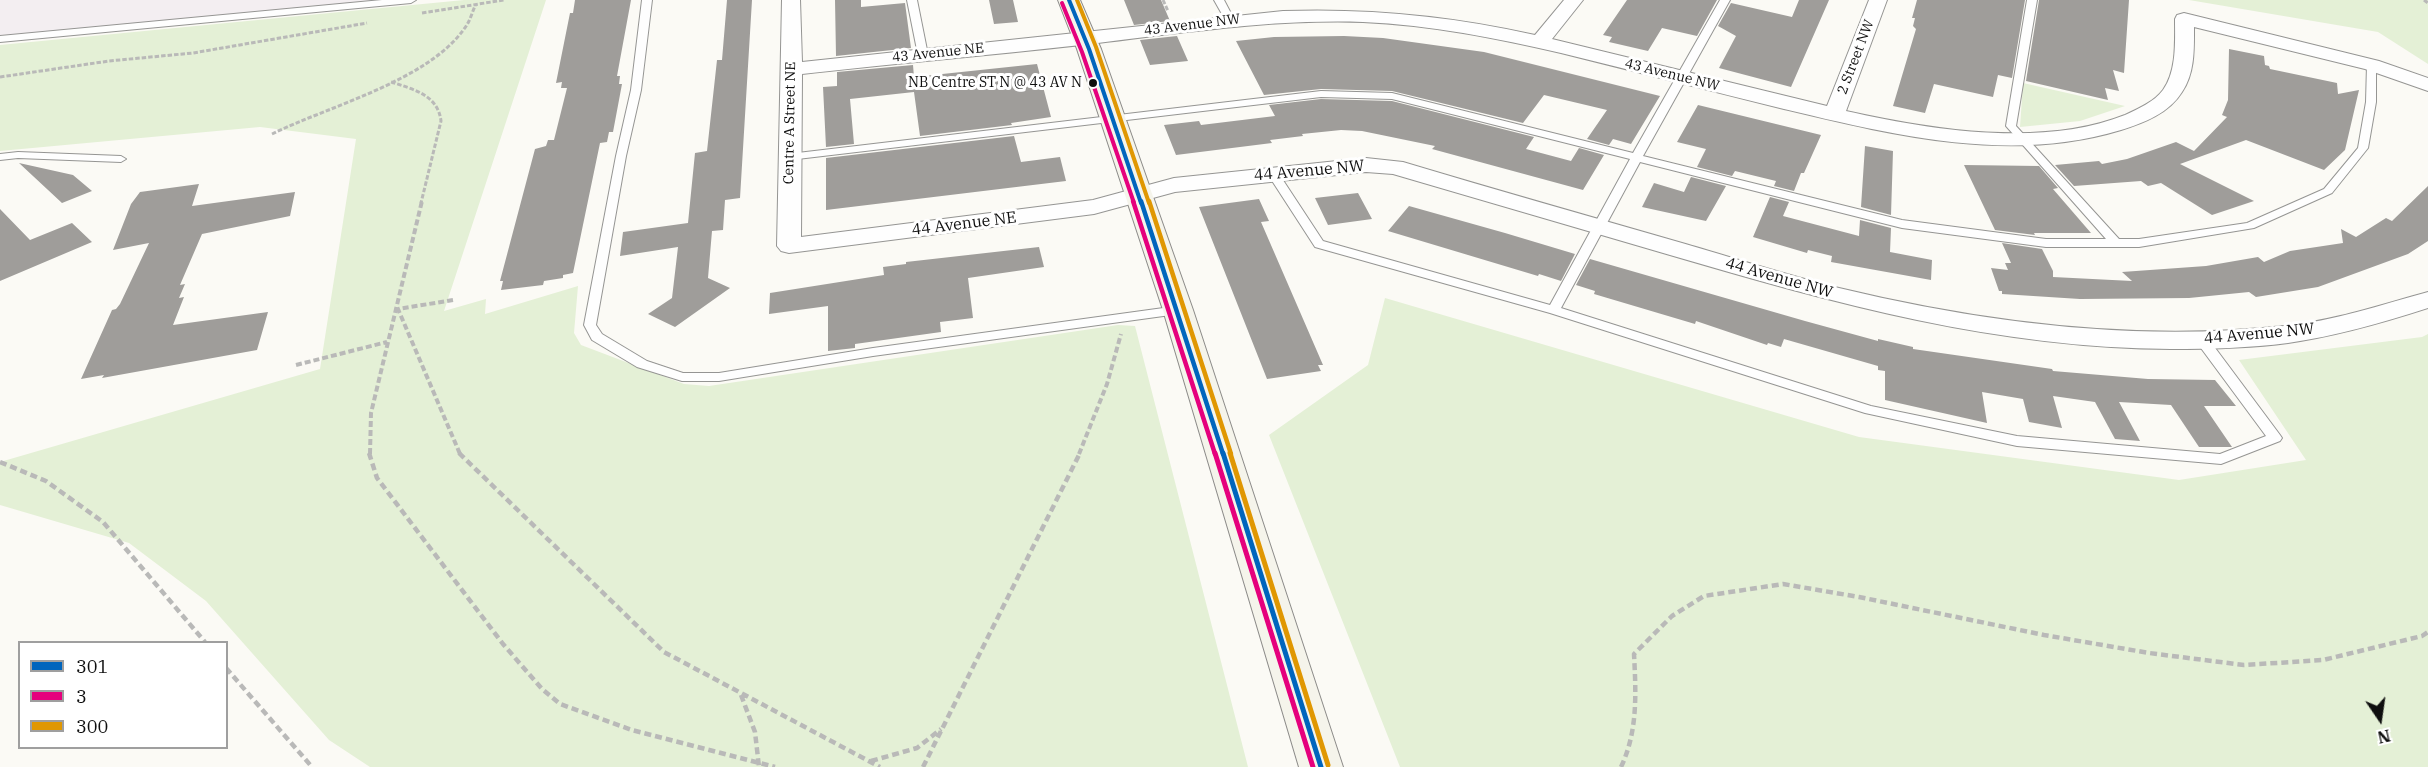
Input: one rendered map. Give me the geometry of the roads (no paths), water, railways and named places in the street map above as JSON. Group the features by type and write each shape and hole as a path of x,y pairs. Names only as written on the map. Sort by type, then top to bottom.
{"main road":[{"path":"1069,0 1113,117 1178,310 1321,767"}],"street":[{"name":"Centre A Street NE","path":"789,246 791,0"},
{"path":"1539,43 1574,0"},
{"name":"2 Street NW","path":"1834,114 1878,0"},
{"name":"43 Avenue NW","path":"1085,38 1230,21 1317,15 1393,18 1459,25 1834,114 1945,135 2021,139 2068,135 2109,127 2136,117 2158,105 2177,86 2184,44 2184,19 2372,65"},
{"name":"43 Avenue NE","path":"792,69 1085,38"},
{"path":"2372,65 2428,85"},
{"name":"44 Avenue NW","path":"1138,196 1174,185 1273,173 1366,165 1395,167 1838,295 1938,317 2083,336 2202,340 2273,335 2338,326 2376,317 2428,300"},
{"name":"44 Avenue NE","path":"789,246 1094,207 1138,196"}],"lane":[{"path":"0,39 411,0"},
{"path":"647,0 636,90 621,156 590,325 597,337 642,364 682,376 719,377 873,352 1178,310"},
{"path":"912,0 923,55"},
{"path":"1219,0 1230,21"},
{"path":"1554,310 1680,77 1725,0"},
{"path":"2032,0 2011,126 2116,243"},
{"path":"789,157 1321,94 1392,96 1902,224 2046,243 2139,243 2250,226 2328,191 2363,148 2371,102 2372,65"},
{"path":"0,157 18,155 120,159"},
{"path":"1273,173 1319,244 1554,310 1869,410 2017,441 2221,459 2275,438 2202,340"}],"place":[{"name":"NB Centre ST N @ 43 AV N","path":"1093,83"}]}
